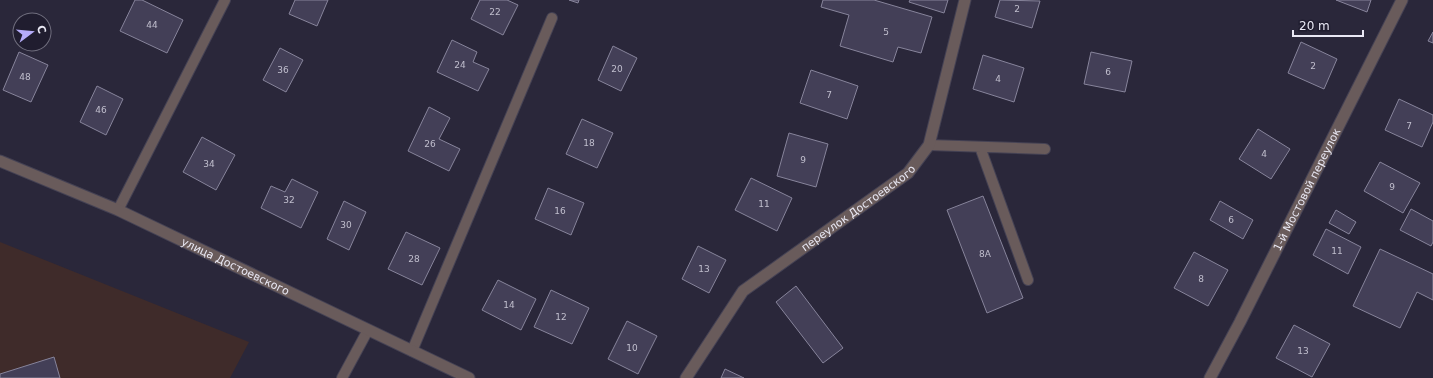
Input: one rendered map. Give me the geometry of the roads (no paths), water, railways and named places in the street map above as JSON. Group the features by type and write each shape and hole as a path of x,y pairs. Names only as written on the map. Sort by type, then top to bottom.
{"street":[{"name":"переулок Достоевского","path":"686,378 743,291 908,173 929,145 965,0"},
{"name":"1-й Мостовой переулок","path":"1210,378 1240,322 1402,0"},
{"name":"улица Достоевского","path":"0,161 118,210 469,378"}],"lane":[{"path":"118,210 225,0"},
{"path":"412,351 552,18"},
{"path":"929,145 1045,150"},
{"path":"980,147 1028,280"},
{"path":"342,378 368,330"}]}
